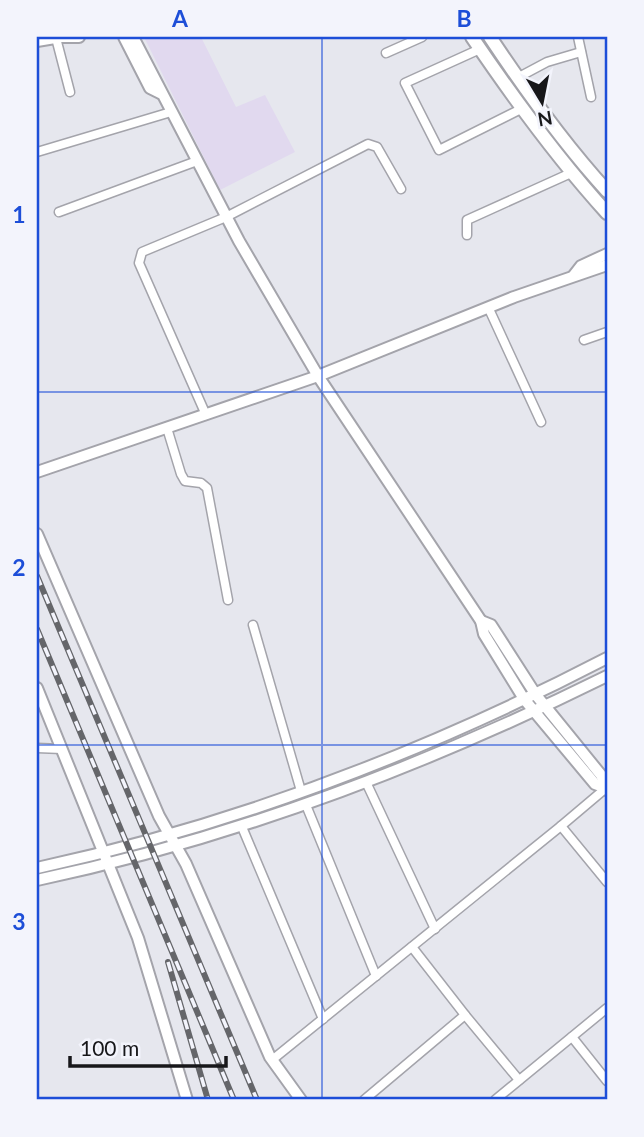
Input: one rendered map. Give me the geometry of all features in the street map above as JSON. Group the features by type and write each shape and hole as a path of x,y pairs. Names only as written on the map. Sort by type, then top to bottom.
{"main road":[{"path":"472,37 571,173 607,213"},
{"path":"490,37 517,78 576,156 607,191"}],"street":[{"path":"59,37 70,92"},
{"path":"37,41 79,37"},
{"path":"124,37 150,88 160,93"},
{"path":"133,37 226,217 318,376 481,621 484,634 524,699 595,784 607,789"},
{"path":"386,53 422,37"},
{"path":"578,37 591,97"},
{"path":"480,49 405,83 439,150 522,109"},
{"path":"517,78 547,62 581,52"},
{"path":"37,152 171,112"},
{"path":"206,415 139,256 142,252 226,217 368,144 377,148 401,189"},
{"path":"59,212 197,160"},
{"path":"467,235 467,220 571,173"},
{"path":"574,275 581,266 607,254"},
{"path":"37,472 318,376 574,275 584,275 607,265"},
{"path":"489,309 541,422"},
{"path":"584,340 607,332"},
{"path":"167,428 185,481 201,483 207,488 228,600"},
{"path":"37,534 272,1060 301,1100"},
{"path":"481,621 491,625 536,695 601,775 607,789"},
{"path":"253,625 301,791"},
{"path":"37,867 104,854 301,791 378,763 536,695 607,658"},
{"path":"37,880 109,865 242,827 306,805 534,713 607,676"},
{"path":"37,688 138,938 187,1100"},
{"path":"37,748 62,748"},
{"path":"366,782 435,929"},
{"path":"272,1060 607,789"},
{"path":"306,805 376,976"},
{"path":"242,827 323,1019"},
{"path":"561,827 607,882"},
{"path":"412,947 519,1080"},
{"path":"495,1100 607,1008"},
{"path":"369,1099 466,1015"},
{"path":"572,1037 607,1081"}],"shaded area":[{"path":"144,37 201,37 236,107 265,95 295,152 220,190"}],"railway":[{"path":"37,576 257,1100"},
{"path":"37,629 234,1100"},
{"path":"168,962 208,1100"}]}
